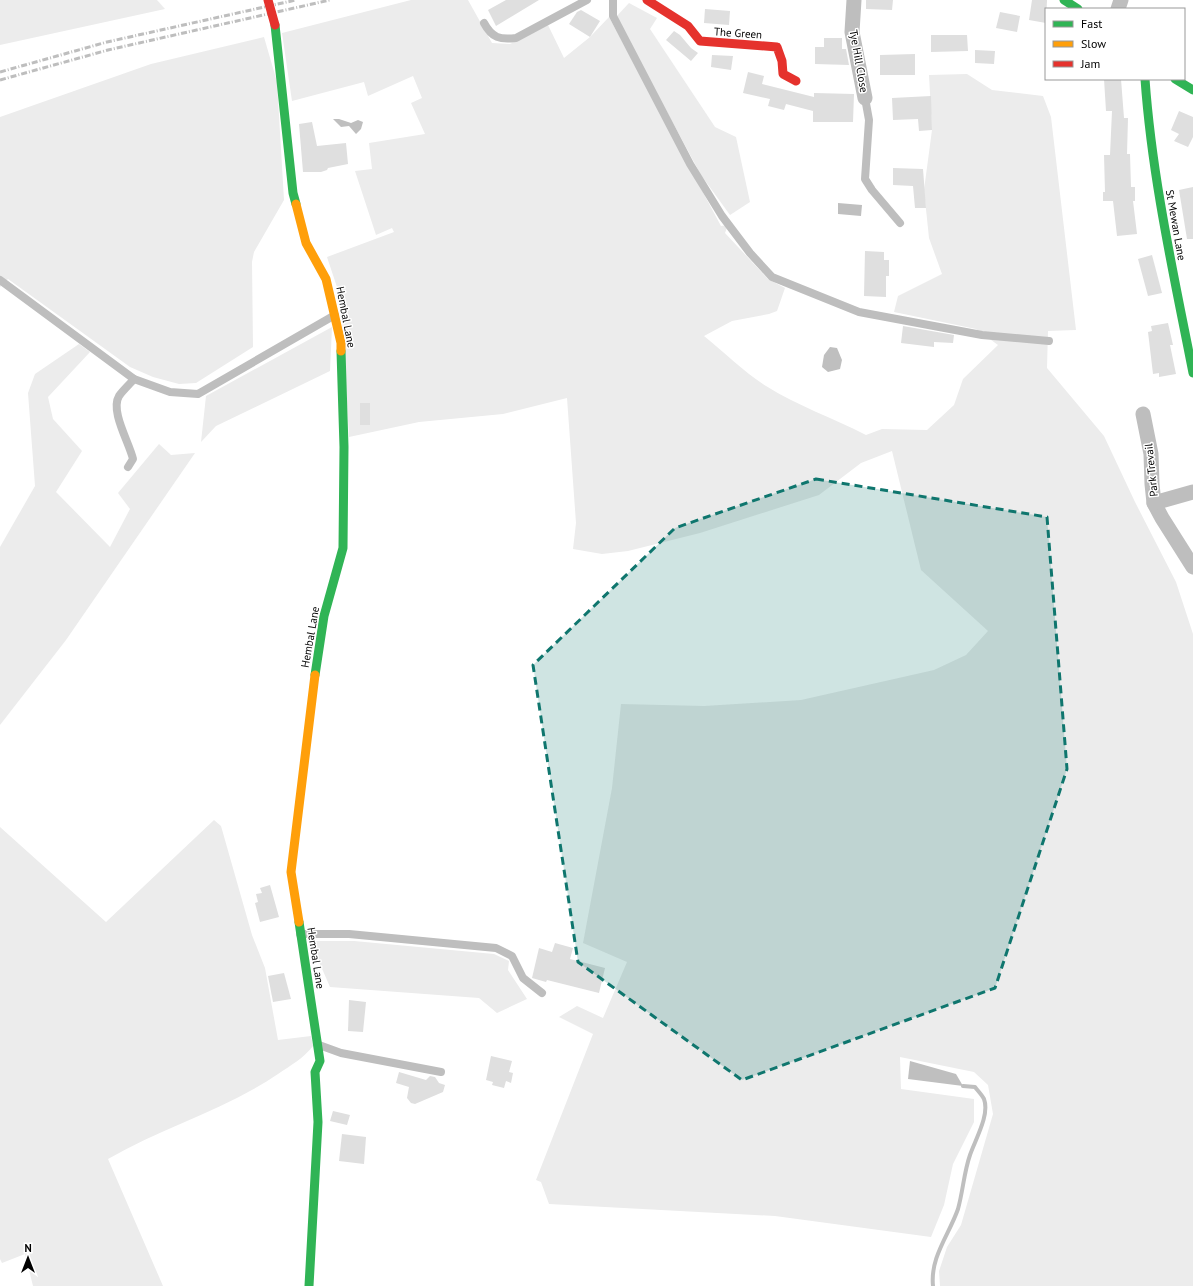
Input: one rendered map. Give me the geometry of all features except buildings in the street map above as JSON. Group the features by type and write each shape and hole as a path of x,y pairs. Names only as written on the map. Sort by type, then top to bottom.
{"street":[{"name":"Hembal Lane","path":"268,0 275,25 293,193 306,244 326,279 341,343 344,448 343,548 324,616 317,658 291,872 320,1061 316,1072 318,1122 317,1168 309,1286"},
{"name":"The Green","path":"647,0 688,26 700,40 709,43 777,47 782,61 783,74 796,81"},
{"name":"Tye Hill Close","path":"854,0 852,32 865,98"},
{"path":"1064,0 1076,8"},
{"name":"St Mewan Lane","path":"1146,80 1147,108 1161,213 1193,373"},
{"path":"1177,80 1193,90"},
{"name":"Park Trevail","path":"1143,414 1151,454 1154,503 1193,568"},
{"name":"Park Trevail","path":"1154,503 1193,492"}],"lane":[{"path":"484,23 488,32 495,36 504,40 516,38 587,0"},
{"path":"613,0 613,16 690,164 722,216 750,253 772,277 859,312 982,335 1049,341"},
{"path":"865,98 868,120 865,178 872,190 900,223"},
{"path":"0,280 134,379 170,392 198,394 335,314"},
{"path":"128,467 133,459 117,413 116,404 119,395 134,379"},
{"path":"300,934 349,934 496,948 512,956 524,978 542,993"},
{"path":"318,1045 341,1054 441,1072"}],"highlighted area":[{"path":"816,479 1047,517 1067,769 995,988 742,1080 578,962 533,665 675,528"}],"shaded area":[{"path":"0,0 157,0 165,9 0,45"},
{"path":"411,0 468,0 492,43 510,44 548,25 564,58 590,37 609,17 721,226 728,225 725,233 768,279 785,288 777,311 732,321 704,336 766,386 790,400 866,435 882,429 927,430 954,405 963,379 998,345 976,329 894,312 898,296 942,274 929,238 924,190 932,130 929,75 967,74 992,90 1043,96 1051,117 1076,330 1048,331 1047,368 1104,436 1135,502 1176,582 1193,634 1193,1286 940,1286 939,1271 947,1247 961,1225 993,1114 988,1085 974,1072 900,1057 901,1089 974,1099 974,1122 953,1164 944,1205 931,1237 775,1216 549,1204 541,1182 536,1180 593,1034 559,1017 577,1006 603,1018 627,962 583,943 612,788 621,704 704,706 801,700 934,670 966,655 988,631 921,570 892,451 861,463 819,495 700,533 628,551 602,554 573,549 576,523 567,398 503,414 419,422 349,437 341,299 327,257 394,232 392,228 376,235 355,171 372,169 369,143 425,134 411,103 422,98 413,76 368,96 364,82 292,101 282,33"},
{"path":"629,3 657,18 650,29 715,127 736,137 750,202 730,215 701,175 616,17"},
{"path":"264,37 277,82 284,200 254,252 252,262 253,347 196,383 179,384 153,377 130,367 8,279 0,287 0,117 151,64"},
{"path":"333,119 339,119 351,123 358,120 363,122 361,129 356,134 349,126 341,127"},
{"path":"838,203 862,205 861,216 838,214"},
{"path":"332,327 330,371 216,426 201,442 206,396"},
{"path":"79,344 90,352 48,397 53,419 82,451 56,492 110,547 130,509 118,493 159,444 171,455 195,453 66,640 0,725 0,547 35,486 28,393 35,374"},
{"path":"830,347 837,348 842,360 840,369 828,372 822,367 824,355"},
{"path":"214,820 221,826 252,935 265,968 278,1040 311,1036 313,1046 297,1062 258,1087 150,1137 108,1159 163,1286 33,1286 25,1254 2,1263 0,1259 0,827 106,922"},
{"path":"310,941 354,941 494,954 509,961 508,970 527,999 497,1013 479,998 330,987"},
{"path":"910,1061 956,1074 963,1086 908,1079"}],"waterway":[{"path":"933,1286 934,1265 958,1209 968,1161 984,1120 985,1105 981,1094 975,1087 963,1086"}],"railway":[{"path":"0,72 107,42 296,0"},
{"path":"0,80 108,50 330,0"}],"traffic: fast":[{"path":"1064,0 1076,8"},
{"path":"275,25 293,193 296,204"},
{"path":"1145,80 1148,116 1158,190 1193,373"},
{"path":"1177,80 1193,90"},
{"path":"315,675 324,616 343,548 344,447 341,351"},
{"path":"299,922 320,1061 315,1072 318,1122 309,1286"}],"traffic: slow":[{"path":"296,204 306,243 326,279 341,343 341,351"},
{"path":"299,922 291,872 315,675"}],"traffic: jam":[{"path":"268,0 275,25"},
{"path":"647,0 688,26 700,41 777,47 782,61 783,74 796,81"}]}
